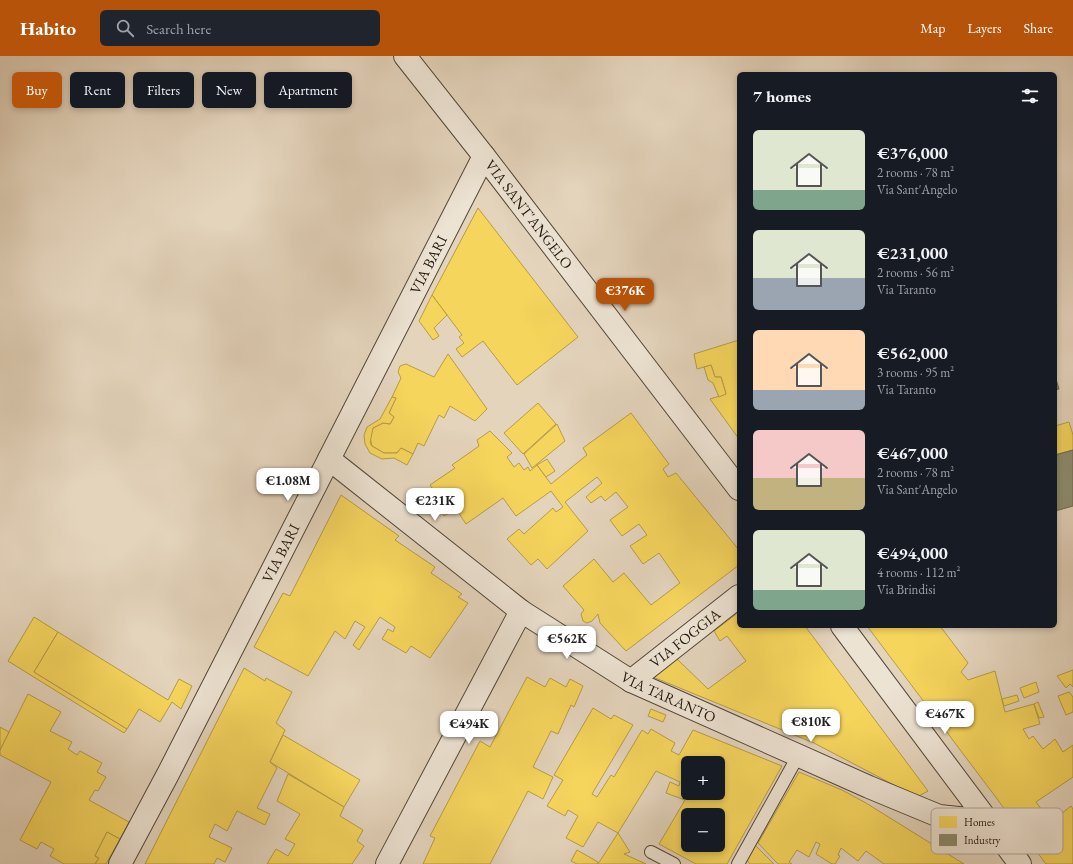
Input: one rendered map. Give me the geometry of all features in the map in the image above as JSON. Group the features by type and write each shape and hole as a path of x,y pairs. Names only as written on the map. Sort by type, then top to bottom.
{"street":[{"name":"VIA SANT'ANGELO","path":"405,56 484,156 737,486"},
{"name":"VIA BARI","path":"120,864 168,774 484,156"},
{"name":"VIA TARANTO","path":"329,459 521,611 631,681 868,787 931,813"},
{"name":"VIA FOGGIA","path":"631,681 737,598"},
{"path":"387,864 521,611"},
{"path":"843,628 978,808"},
{"path":"1013,854 1020,864"}],"lane":[{"path":"738,864 798,756"},
{"path":"651,852 674,864"}],"building: Homes":[{"path":"478,208 578,337 517,385 483,341 462,357 456,349 464,343 459,337 462,335 432,295"},
{"path":"432,295 447,315 434,328 439,336 433,340 419,321"},
{"path":"737,341 737,436 710,399 726,394 721,377 715,377 711,365 697,369 694,354"},
{"path":"448,354 487,409 475,421 450,406 444,418 439,415 424,446 418,443 413,454 401,448 397,453 384,453 372,446 370,437 373,428 383,423 390,424 394,417 389,413 396,398 392,397 401,378 398,372 400,366 406,364 434,377"},
{"path":"711,365 715,377 721,377 726,394 719,397 713,383 708,380 704,367"},
{"path":"392,397 396,398 389,413 394,417 390,424 383,423 373,428 370,443 372,446 384,453 397,453 401,448 413,454 407,465 394,458 382,459 370,453 365,444 364,435 367,427 380,419"},
{"path":"538,403 556,424 523,454 504,433"},
{"path":"631,413 669,464 663,469 668,477 676,473 737,548 737,567 626,651 600,623 598,614 592,621 587,623 583,621 581,614 584,610 563,586 594,559 613,582 624,573 651,605 680,583 659,553 643,564 630,546 647,535 639,524 622,536 610,520 628,507 616,492 605,501 601,496 591,503 586,497 602,483 597,477 565,502 588,531 547,569 538,559 531,565 507,539 519,529 524,534 553,508 556,512 563,507 551,491 516,516 503,498 466,524 456,509 444,516 437,505 442,502 430,485 455,468 452,465 479,446 477,440 490,431 512,453 507,457 514,467 519,463 524,470 528,467 530,471 537,465 551,484 587,455 583,448"},
{"path":"1069,422 1073,435 1073,450 1057,454 1057,425"},
{"path":"557,424 565,441 532,468 524,454"},
{"path":"547,459 555,471 546,477 537,465"},
{"path":"341,495 399,536 395,540 435,567 431,573 462,594 458,597 468,603 430,658 411,646 406,653 382,639 388,629 393,632 395,627 380,617 359,650 353,645 365,627 355,621 345,639 335,631 308,676 254,647 283,593 290,596"},
{"path":"737,614 737,628 806,628 928,791 917,797 814,743 653,677 677,659 708,689 746,661 727,636 720,641 714,631"},
{"path":"34,617 58,632 34,672 127,729 124,733 8,661"},
{"path":"869,628 942,628 968,663 961,672 968,680 995,671 1005,712 1034,704 1040,724 1023,729 1029,739 1033,736 1043,749 1055,739 1063,752 1073,745 1073,777 1036,802 1040,808 1004,808"},
{"path":"58,632 168,700 179,679 192,686 181,709 172,702 160,722 139,709 127,729 34,672"},
{"path":"244,668 265,681 266,678 292,692 276,723 285,730 270,762 277,768 257,808 270,814 265,825 237,811 227,831 215,824 209,837 232,848 225,862 217,858 214,864 145,864"},
{"path":"1073,670 1073,687 1070,684 1066,688 1057,676"},
{"path":"527,677 545,687 550,678 566,687 570,679 583,686 574,707 571,705 558,734 551,731 533,767 553,777 543,799 528,791 490,864 423,864 435,838 430,836 480,741 490,747"},
{"path":"1036,682 1039,692 1024,698 1020,688"},
{"path":"1069,692 1073,697 1073,712 1066,715 1058,696"},
{"path":"28,694 61,712 50,731 72,742 68,749 77,755 80,751 102,763 97,772 106,777 98,791 95,790 89,800 129,822 120,839 107,832 95,856 99,858 95,864 64,864 50,856 54,849 41,842 37,849 20,840 51,782 0,755 0,750"},
{"path":"1017,695 1019,701 1004,706 1002,699"},
{"path":"1038,702 1044,717 1039,718 1034,704"},
{"path":"593,708 611,719 614,715 633,725 592,794 597,797 611,775 614,777 642,730 648,734 651,729 675,743 671,751 679,755 693,730 782,766 727,864 696,864 659,844 685,800 725,800 725,756 681,756 681,799 666,793 670,782 679,786 680,782 656,771 618,833 598,822 583,847 566,838 578,816 568,810 565,816 547,806 563,780 554,775"},
{"path":"651,709 666,715 663,722 648,716"},
{"path":"0,727 9,732 0,750"},
{"path":"283,735 360,780 344,807 270,762"},
{"path":"799,772 842,790 866,803 931,843 931,854 948,854 964,864 884,864 866,851 858,861 841,848 838,855 840,856 835,864 832,864 816,854 820,844 816,842 809,857 797,850 789,862 792,864 778,864 758,843"},
{"path":"288,774 344,807 340,816 363,830 357,841 364,846 352,864 267,864 276,849 288,856 295,844 285,839 300,814 277,801"},
{"path":"1071,806 1073,809 1073,864 1046,864 1038,854 1063,854 1063,812"},
{"path":"107,832 120,839 106,864 95,864 99,858 95,856"},
{"path":"618,833 630,852 624,854 646,864 598,864"},
{"path":"755,845 774,864 750,864 747,860"},
{"path":"577,850 598,862 597,864 577,864 571,861"}],"building: Industry":[{"path":"1073,450 1073,506 1057,510 1057,454"}]}
